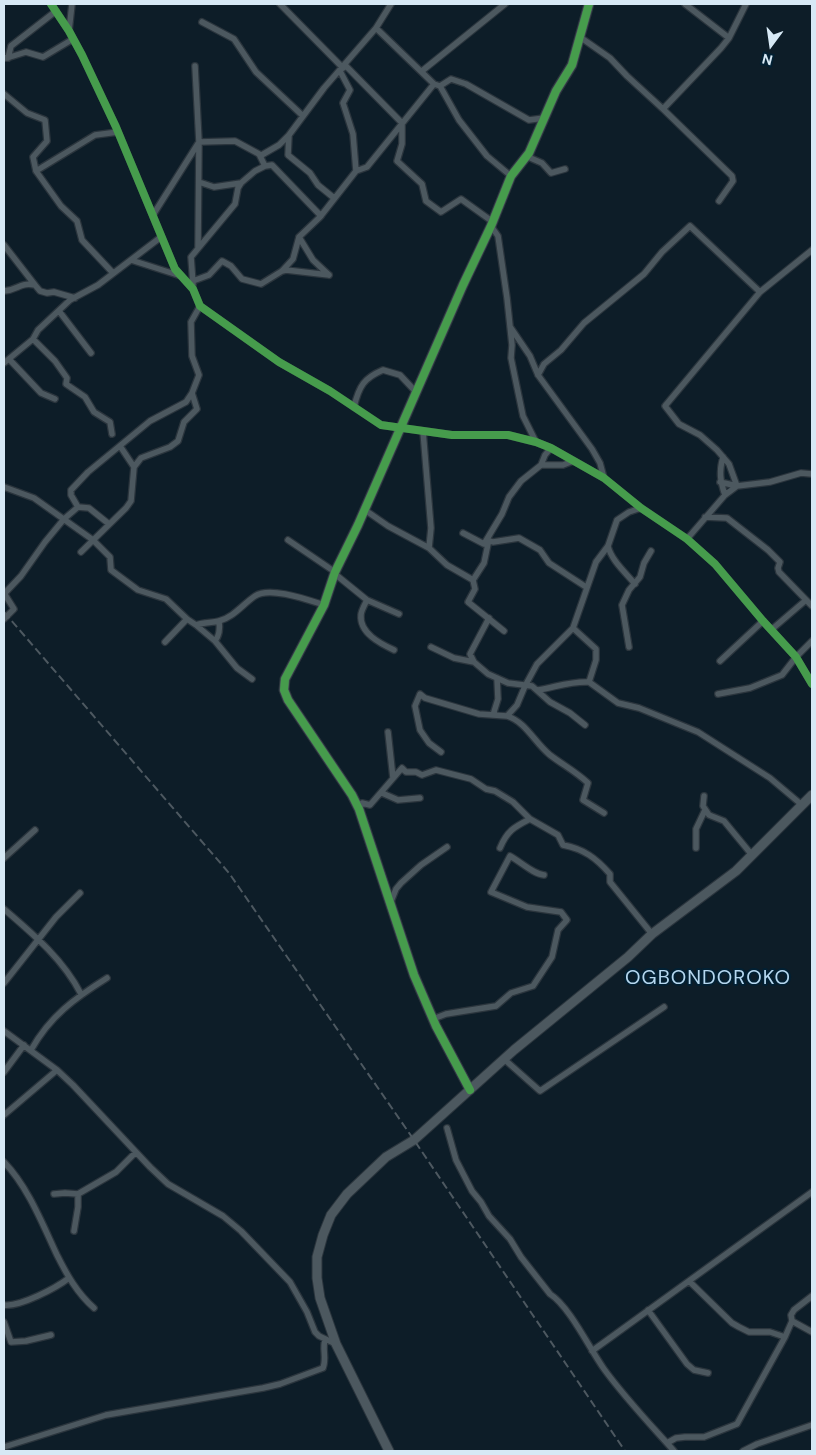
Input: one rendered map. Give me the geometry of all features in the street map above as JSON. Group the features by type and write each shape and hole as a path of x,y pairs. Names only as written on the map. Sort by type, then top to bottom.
{"street":[{"path":"51,4 69,31 118,132 175,269 193,289 200,306 279,362 382,425 452,435 508,435 551,448 604,478 641,508 687,539 714,564 796,657 812,684"},
{"path":"69,31 72,4"},
{"path":"280,4 342,68 402,123 402,144 398,161 422,184 426,201 442,212 461,198 492,224 498,236 512,345 511,358 523,416 536,442"},
{"path":"422,71 505,4"},
{"path":"470,1090 433,1020 414,975 359,809 352,795 288,700 284,690 285,679 324,604 335,573 365,510 492,224 511,176 526,156 556,91 572,65 588,4"},
{"path":"685,4 729,38"},
{"path":"663,109 729,38 746,4"},
{"path":"260,156 279,146 376,28 387,5"},
{"path":"6,58 10,46 56,11"},
{"path":"202,22 234,39 256,72 303,116"},
{"path":"376,28 437,85 459,120 487,156 511,176"},
{"path":"580,37 606,54 732,176 732,181 718,201"},
{"path":"6,58 26,52 43,57 73,39"},
{"path":"195,66 199,182 198,247"},
{"path":"342,68 350,90 344,103 353,134 356,171"},
{"path":"193,281 209,275 222,261 230,266 242,279 261,284 282,271 293,259 299,238 321,216 356,171 367,167 402,123 437,85 451,80 466,84 529,120 544,118"},
{"path":"4,94 27,112 44,120 47,141 33,157 36,171 61,206 77,221 82,240 113,273"},
{"path":"36,171 95,135 118,132"},
{"path":"289,134 288,156 310,173 318,185 334,198"},
{"path":"153,215 198,142"},
{"path":"198,142 235,142 259,154 265,166"},
{"path":"526,156 542,163 551,173 565,169"},
{"path":"193,289 191,257 235,204 238,188 241,183 255,171 272,165 321,216"},
{"path":"199,182 214,188 241,183"},
{"path":"538,375 544,364 561,350 584,322 644,274 662,252 690,226 760,292"},
{"path":"55,398 41,393 6,361 33,339 38,330 59,310 98,285 161,237"},
{"path":"282,271 329,275 313,260 299,238"},
{"path":"4,244 40,291 54,292 75,298"},
{"path":"737,486 729,464 723,457 700,435 679,424 665,406 760,292 812,250"},
{"path":"131,260 183,277"},
{"path":"4,291 12,291 24,283 35,285"},
{"path":"78,507 71,495 71,490 88,472 150,421 186,402 192,393 199,376 192,356 191,322 200,306"},
{"path":"59,310 91,353"},
{"path":"510,327 530,356 538,375 592,449 600,463 604,478"},
{"path":"33,339 55,361 67,378 66,384 85,398 94,412 110,422 112,434"},
{"path":"354,407 358,390 372,375 383,370 400,375 416,392"},
{"path":"81,552 131,501 134,467 141,458 170,447 178,441 184,422 197,409 192,393"},
{"path":"423,431 431,528 429,548"},
{"path":"120,446 134,467"},
{"path":"473,580 484,563 488,544 486,542 502,514 508,497 521,481 541,465 544,455 551,448"},
{"path":"723,457 720,482 725,495"},
{"path":"541,465 563,465 573,461"},
{"path":"720,482 737,486 770,482 802,474 812,474"},
{"path":"687,539 725,495 737,486"},
{"path":"4,487 34,498 93,540 110,557 111,570 138,590 166,599 187,619 215,641 237,668 252,679"},
{"path":"4,619 14,609 4,594 21,576 64,519 78,507 89,508 109,524"},
{"path":"507,716 517,705 537,664 573,628 596,562 608,546 617,520 629,512 641,508"},
{"path":"365,510 388,526 429,548 446,565 473,580 475,588 468,602 504,630"},
{"path":"705,517 726,518 768,550 780,562 779,572 812,606"},
{"path":"463,533 486,542 519,538 540,550 549,563 586,587"},
{"path":"288,540 335,573 367,600 399,614"},
{"path":"608,546 618,564 635,584"},
{"path":"629,647 622,605 629,590 640,577 644,563 651,551"},
{"path":"196,625 219,621 234,614 257,594 284,593 324,604"},
{"path":"367,600 360,615 364,628 375,641 394,650"},
{"path":"771,630 806,600"},
{"path":"489,618 470,654 474,662 488,674 508,683 532,686 550,702 570,713 585,725"},
{"path":"164,642 187,619"},
{"path":"215,641 218,638 220,628 219,621"},
{"path":"720,661 763,621"},
{"path":"573,628 596,649 596,660 589,682"},
{"path":"718,694 750,688 782,675 812,641"},
{"path":"432,647 454,658 474,662"},
{"path":"493,715 498,699 497,678"},
{"path":"538,690 555,688 574,681 589,682 618,702 639,708 698,732 770,778 802,805"},
{"path":"441,752 429,743 420,730 415,706 420,694 425,698 479,714 516,718 550,755 574,770 588,783 584,800 604,813"},
{"path":"388,732 393,778"},
{"path":"359,809 362,802 370,805 382,794 402,768 406,772 416,772 422,775 436,770 471,780 513,802 530,819 558,835 563,845 575,847 602,864 610,874 610,882 652,934"},
{"path":"382,794 398,800 420,798"},
{"path":"389,1451 336,1344 320,1298 317,1278 318,1257 322,1235 331,1215 347,1194 386,1157 414,1140 504,1059 628,957 652,934 736,871 812,795"},
{"path":"704,796 703,806 709,815 724,821 752,855"},
{"path":"696,848 696,829 705,810"},
{"path":"500,848 505,836 516,826 530,819"},
{"path":"4,858 35,830"},
{"path":"390,904 396,890 402,883 421,865 447,846"},
{"path":"433,1020 446,1014 496,1006 511,993 533,986 552,957 558,930 567,920 561,912 527,907 491,892 510,856 522,862 537,874 544,875"},
{"path":"4,983 56,916 80,893"},
{"path":"4,908 38,939 71,975 81,994"},
{"path":"31,1050 42,1031 81,994 108,978"},
{"path":"504,1059 540,1091 664,1007"},
{"path":"4,1030 57,1070 73,1085 168,1184 223,1216 241,1231 290,1282 307,1312 315,1332 324,1339 336,1344"},
{"path":"4,1072 24,1045"},
{"path":"4,1115 57,1070"},
{"path":"447,1128 456,1160 472,1191 489,1216 510,1239 541,1283 567,1311 626,1398 674,1451"},
{"path":"54,1194 78,1194 116,1172 136,1152"},
{"path":"4,1162 23,1185 69,1278 83,1299 94,1308"},
{"path":"592,1350 812,1192"},
{"path":"74,1231 78,1194"},
{"path":"4,1305 38,1295 60,1285 69,1278"},
{"path":"689,1281 732,1323 749,1332 770,1332 785,1337"},
{"path":"667,1443 676,1438 704,1437 737,1424 785,1337 792,1320 791,1315 794,1310 812,1296"},
{"path":"648,1310 687,1364 701,1373 708,1374"},
{"path":"792,1320 812,1332"},
{"path":"4,1322 11,1342 26,1341 51,1335"},
{"path":"4,1447 106,1415 280,1384 323,1368 326,1361 322,1347 324,1339"},
{"path":"743,1451 757,1444 812,1425"}],"railway":[{"path":"4,612 229,873 414,1140 625,1451"}],"cycle path":[{"path":"51,4 82,55 116,127 175,269 193,289 200,306 279,362 330,391 381,425 452,435 508,435 551,448 604,478 641,508 687,539 715,564 796,657 812,684"},
{"path":"470,1090 436,1026 414,975 359,809 352,795 288,700 284,690 285,679 324,605 335,572 358,525 463,285 491,226 511,176 529,153 556,91 572,65 589,4"}],"district":[{"name":"OGBONDOROKO","path":"708,979"}]}
